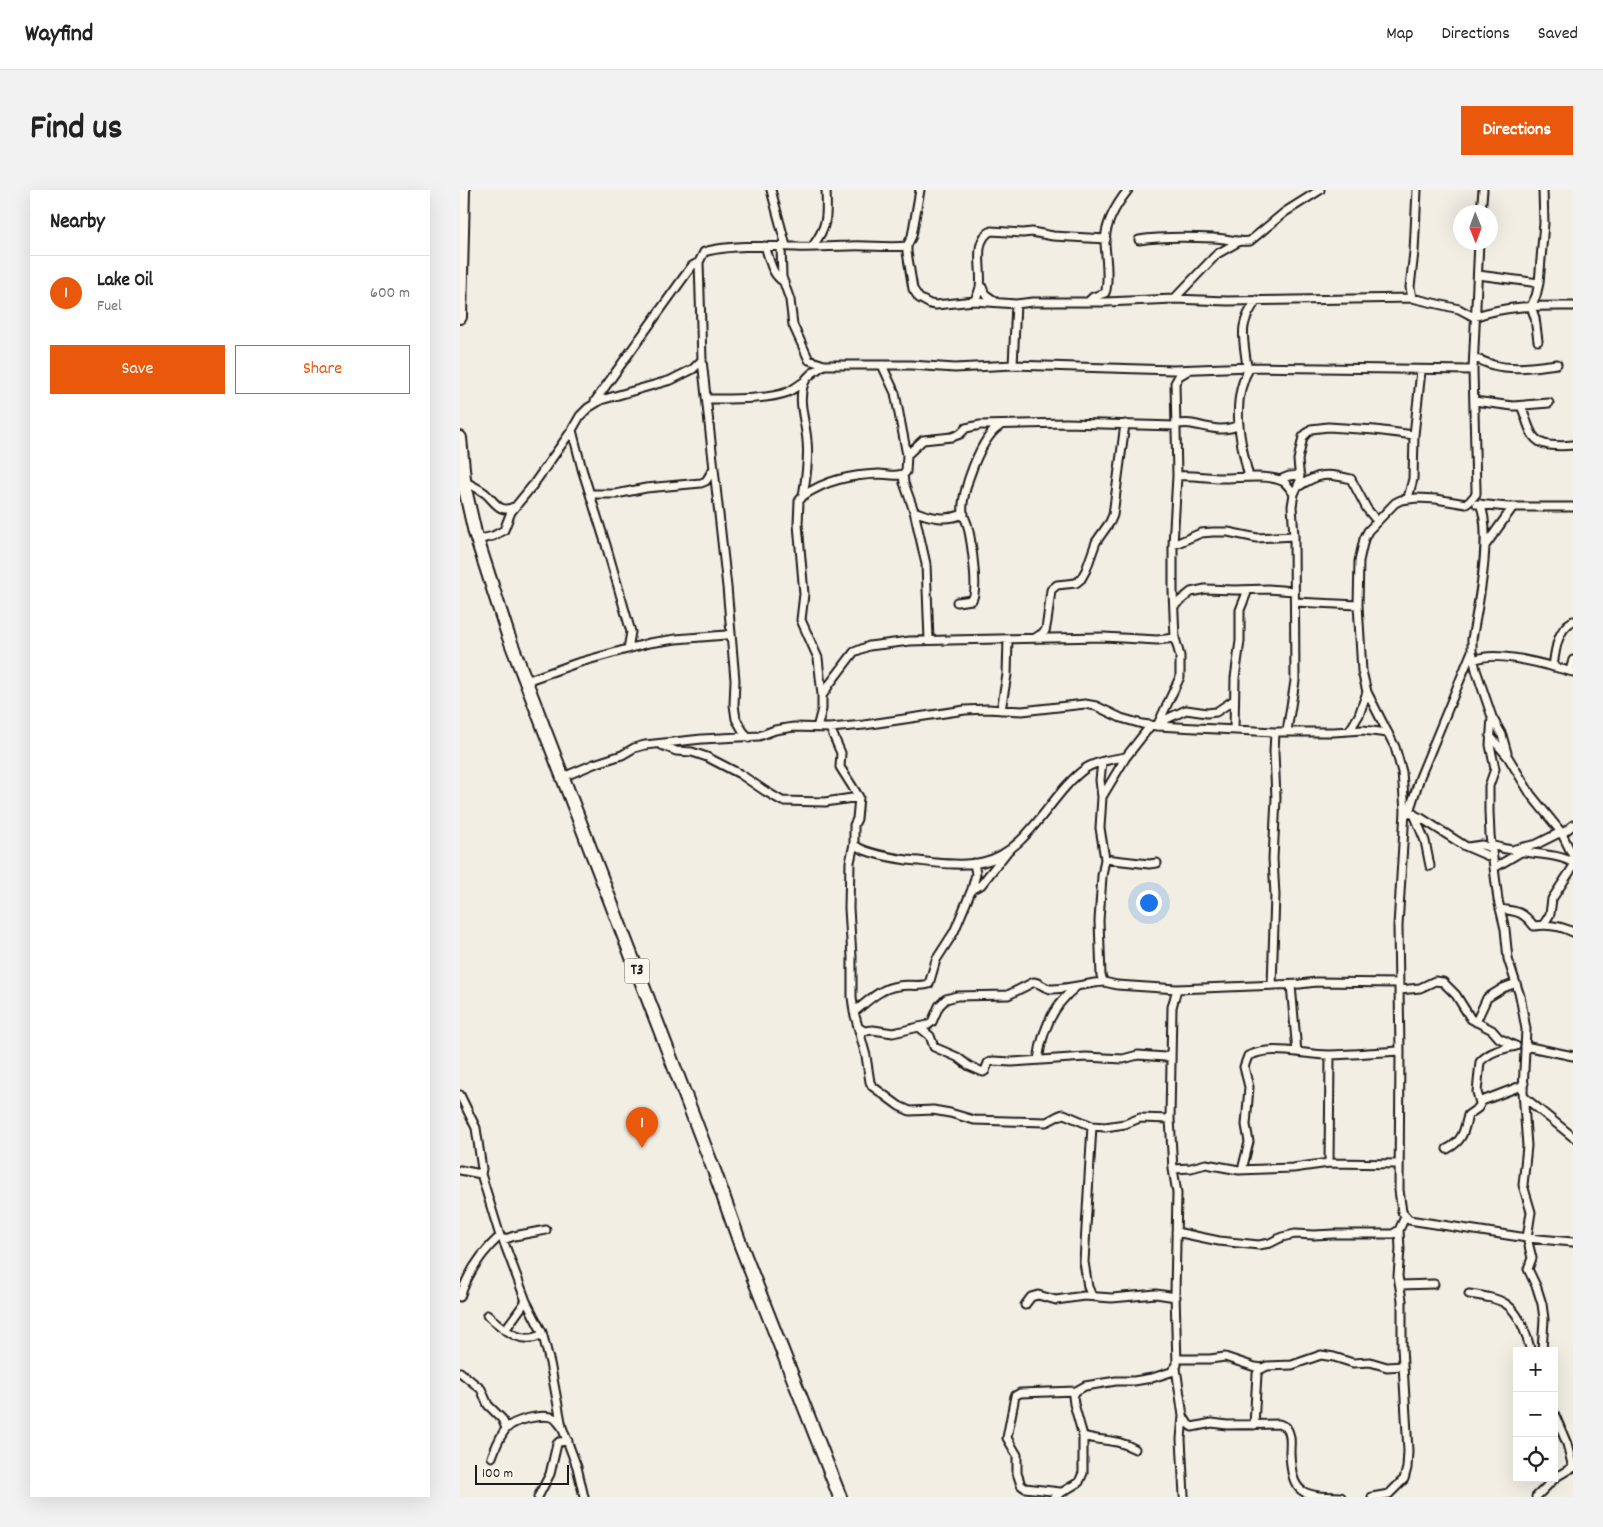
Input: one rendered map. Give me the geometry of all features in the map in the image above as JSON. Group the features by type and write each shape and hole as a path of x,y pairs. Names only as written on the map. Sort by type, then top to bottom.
{"highway":[{"path":"460,317 464,190"},
{"name":"T3","path":"460,438 464,481 477,540 508,635 715,1172 741,1246 840,1497"}],"street":[{"path":"771,190 784,246 782,277 790,300 793,325 806,355 814,363 824,365 911,365 955,368 1013,365 1190,370 1249,368 1472,370"},
{"path":"812,247 824,230 826,223 826,190"},
{"path":"920,190 912,236 907,246 911,281 916,294 923,301 936,305 974,301 1016,304 1174,299 1204,301 1412,298 1459,309 1474,317"},
{"path":"1088,302 1093,297 1105,293 1106,239 1109,223 1128,190"},
{"path":"1138,240 1151,238 1215,238 1250,241 1281,216 1320,190"},
{"path":"1412,298 1410,287 1415,244 1417,190"},
{"path":"1482,205 1483,190"},
{"path":"1530,306 1536,296 1539,283 1544,222 1543,190"},
{"path":"974,301 979,292 979,264 982,244 985,236 991,231 1032,232 1053,236 1106,239"},
{"path":"1174,299 1217,254 1240,241"},
{"path":"765,246 773,270 778,278 784,282"},
{"path":"749,738 739,724 735,711 730,633 702,360 699,262 704,252 765,246 882,248 907,246"},
{"path":"1469,502 1476,494 1472,370 1479,250"},
{"path":"477,540 504,530 514,507 533,485 580,416 593,403 692,266 699,262"},
{"path":"1478,275 1539,283"},
{"path":"980,282 985,294 997,303"},
{"path":"1249,477 1239,426 1241,385 1249,368 1243,327 1246,316 1257,300"},
{"path":"1013,365 1016,304"},
{"path":"1474,317 1491,310 1530,306 1573,306"},
{"path":"1530,306 1535,318 1538,341"},
{"path":"1474,358 1492,365 1507,367 1557,364"},
{"path":"593,403 671,380 693,369 702,360"},
{"path":"706,399 774,395 789,391 805,381 824,365"},
{"path":"882,365 895,393 907,455 907,469 903,474 904,483 914,511 926,564 929,640"},
{"path":"1102,797 1126,757 1156,724 1180,677 1180,656 1175,638 1173,545 1177,476 1175,383 1180,376 1190,370"},
{"path":"1408,498 1413,480 1414,435 1420,371"},
{"path":"803,496 808,452 802,396 805,381"},
{"path":"1474,401 1520,406 1549,404"},
{"path":"1520,406 1525,414 1532,435 1541,444 1563,447 1573,445"},
{"path":"907,455 924,440 952,437 973,426 1066,423 1191,424 1217,429 1239,426"},
{"path":"1034,638 1042,634 1047,626 1051,590 1057,585 1076,583 1081,579 1096,542 1113,515 1125,424"},
{"path":"957,602 972,600 975,587 969,533 964,514 967,487 981,448 992,431 1002,425"},
{"path":"1298,488 1300,475 1298,460 1301,443 1306,432 1310,430 1345,427 1414,435"},
{"path":"572,430 577,453 631,632 628,649"},
{"path":"590,494 616,494 646,488 701,483 706,481 714,468"},
{"path":"817,728 822,709 822,696 818,658 801,620 804,594 798,517 799,500 821,486 851,476 903,474"},
{"path":"1280,480 1288,476 1300,475"},
{"path":"1177,476 1267,478 1280,480 1294,494"},
{"path":"1287,731 1295,681 1292,506 1294,494 1298,488 1315,477 1334,476 1351,479 1366,509 1376,521"},
{"path":"464,481 487,495 499,508 509,509 514,507"},
{"path":"1430,866 1425,841 1409,813 1402,772 1395,747 1366,692 1362,671 1358,604 1361,551 1368,531 1395,503 1408,498 1513,507 1573,507"},
{"path":"1480,504 1484,512 1485,546 1472,651 1479,682 1492,717 1502,735 1508,757"},
{"path":"1485,546 1513,507"},
{"path":"914,511 940,519 964,514"},
{"path":"1173,545 1201,533 1213,532 1228,532 1257,538 1294,536"},
{"path":"1175,605 1187,594 1196,590 1294,590"},
{"path":"1234,730 1234,678 1240,641 1240,610 1248,590"},
{"path":"1295,602 1358,604"},
{"path":"1553,668 1555,648 1565,629 1573,621"},
{"path":"526,681 628,649 676,639 726,635 730,633"},
{"path":"822,696 854,652 862,648 929,640 1008,638 1156,640 1175,638"},
{"path":"1001,710 1007,675 1008,638"},
{"path":"1472,651 1420,777 1409,813 1398,926 1400,1203 1405,1216 1409,1220 1527,1238 1573,1242"},
{"path":"1474,660 1491,656 1521,659 1571,672 1573,660"},
{"path":"1350,730 1359,715 1366,692"},
{"path":"1156,724 1186,710 1207,713 1216,712 1234,700"},
{"path":"563,777 622,755 634,748 658,744 749,738 769,734 783,728 830,728 864,725 965,710 1032,710 1085,704 1096,706 1121,718 1156,724 1275,732 1334,732 1350,730 1388,733"},
{"path":"1492,717 1490,753 1495,769 1488,792 1491,846 1508,959 1526,1024 1524,1097 1527,1146 1523,1185 1531,1212 1527,1238 1532,1258 1528,1268 1537,1288 1544,1319 1542,1347"},
{"path":"830,728 841,753 840,767 859,797 850,862 848,908 854,1012 872,1086 899,1106 910,1111 933,1110 974,1120 1046,1122 1052,1121 1064,1114 1092,1126 1113,1126 1140,1118 1170,1119"},
{"path":"1272,985 1275,895 1273,859 1276,798 1275,732"},
{"path":"1490,735 1508,757 1531,796 1562,833 1573,856"},
{"path":"658,744 676,751 692,752 706,757 740,774 782,801 825,802 859,797"},
{"path":"972,889 981,885 1008,850 1023,837 1069,784 1086,769 1102,762 1126,757"},
{"path":"1102,762 1100,828 1106,858 1102,876 1099,921 1101,976 1104,982"},
{"path":"1409,813 1468,847 1493,858"},
{"path":"1510,850 1537,844 1562,833 1573,825"},
{"path":"854,844 861,850 900,859 942,863 974,863 989,860 1008,850"},
{"path":"1468,847 1491,846 1555,857 1573,863"},
{"path":"1494,868 1521,852"},
{"path":"1106,858 1149,864 1157,863"},
{"path":"854,1012 884,990 898,986 929,984 936,960 954,932 972,889 976,874 974,863"},
{"path":"1544,924 1550,914 1552,899 1573,868"},
{"path":"1500,909 1524,914 1534,926 1544,924 1573,932"},
{"path":"858,1027 864,1030 893,1033 928,1025 932,1022 942,1002 952,997 1008,995 1034,982 1049,988 1104,982 1124,986 1177,989 1292,985 1316,982 1420,988 1435,981 1443,982 1456,995 1470,1018 1492,1030 1499,1038 1515,1046"},
{"path":"1476,1022 1487,998 1503,988 1516,983"},
{"path":"1292,985 1297,1052"},
{"path":"1038,1060 1042,1036 1053,1012 1076,986"},
{"path":"1177,989 1172,1007 1170,1119 1176,1193 1178,1359 1176,1368 1183,1416 1181,1439 1184,1496"},
{"path":"919,1027 930,1036 934,1047 957,1056 969,1066 983,1072 988,1063 993,1060 1012,1062 1098,1057 1123,1059 1138,1055 1165,1057 1171,1053"},
{"path":"1447,1149 1458,1142 1468,1115 1478,1108 1480,1103 1477,1092 1480,1062 1492,1053 1502,1048 1525,1044 1573,1056"},
{"path":"1242,1170 1249,1142 1246,1124 1250,1092 1244,1073 1246,1058 1251,1054 1297,1052 1330,1055 1400,1051"},
{"path":"1329,1163 1330,1055"},
{"path":"1480,1103 1524,1083"},
{"path":"460,1095 476,1128 482,1169 481,1174 502,1238 526,1301 542,1334 550,1363 562,1427 582,1484 584,1497"},
{"path":"1524,1097 1573,1137"},
{"path":"1092,1126 1084,1262 1088,1287 1092,1296"},
{"path":"1173,1169 1191,1168 1206,1164 1242,1170 1294,1168 1329,1163 1399,1164"},
{"path":"460,1170 481,1174"},
{"path":"1372,1497 1389,1494 1404,1479 1407,1468 1408,1450 1401,1325 1402,1300 1398,1268 1399,1230 1405,1216"},
{"path":"460,1297 463,1284 487,1248 502,1238 546,1230"},
{"path":"1176,1232 1219,1241 1259,1245 1295,1234 1314,1236 1334,1234 1375,1235 1393,1234 1399,1230"},
{"path":"1400,1285 1434,1284"},
{"path":"1025,1305 1032,1297 1038,1295 1056,1300 1076,1296 1120,1298 1148,1294 1176,1297"},
{"path":"1469,1294 1494,1298 1510,1305 1526,1335 1530,1347"},
{"path":"505,1330 526,1301"},
{"path":"487,1315 505,1330 525,1339 535,1338 542,1334"},
{"path":"1178,1359 1225,1357 1263,1368 1292,1365 1320,1354 1352,1363 1370,1362 1392,1368 1404,1366"},
{"path":"1076,1391 1073,1396 1074,1404 1083,1436 1082,1479 1057,1495 1024,1488 1017,1473 1017,1455 1007,1438 1015,1396 1020,1393 1076,1391 1086,1386 1152,1378 1171,1372 1176,1368"},
{"path":"1254,1424 1256,1374 1258,1370 1263,1368"},
{"path":"460,1372 481,1389 488,1405 498,1415 506,1428"},
{"path":"492,1457 506,1428 520,1421 539,1416 553,1418 562,1427"},
{"path":"1183,1416 1192,1426 1196,1427 1212,1423 1228,1426 1280,1424 1286,1427 1291,1442 1290,1452 1294,1482 1303,1492 1309,1495 1341,1497"},
{"path":"1536,1497 1556,1477 1573,1467 1568,1444 1558,1421"},
{"path":"1083,1436 1096,1440 1119,1441 1135,1449"},
{"path":"538,1497 550,1474 557,1444 568,1441"}],"place":[{"name":"Lake Oil","path":"642,1148"}]}
